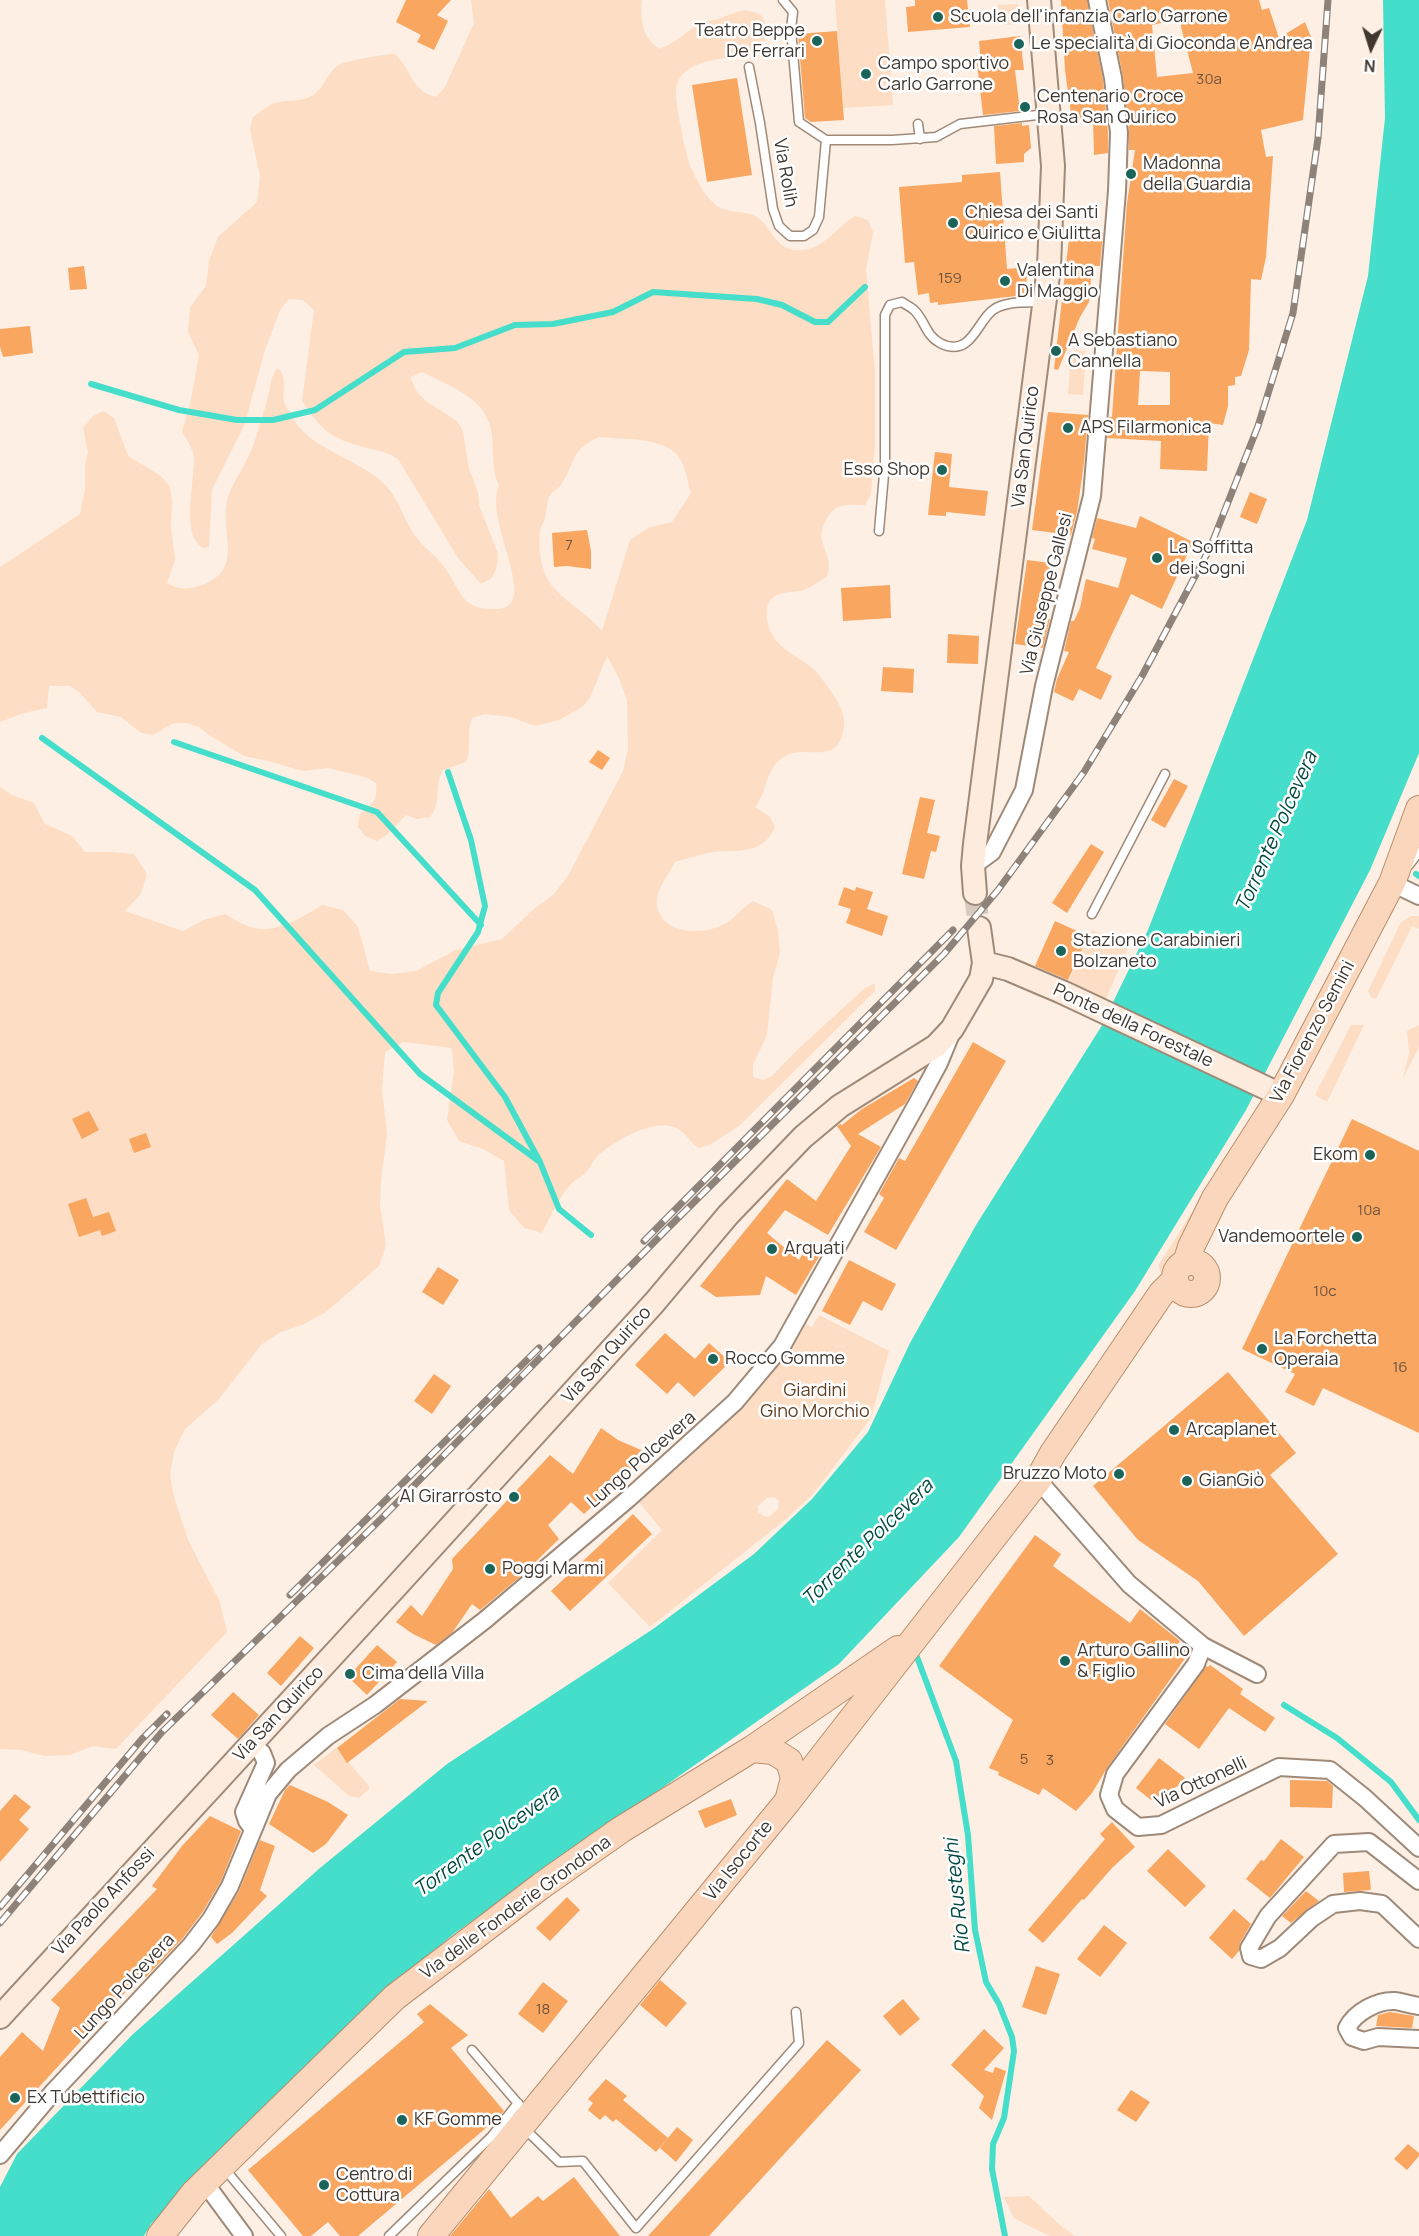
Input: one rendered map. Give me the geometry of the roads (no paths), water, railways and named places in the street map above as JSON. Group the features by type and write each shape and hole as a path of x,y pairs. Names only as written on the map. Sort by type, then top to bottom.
{"main road":[{"name":"Via San Quirico","path":"975,892 973,866 1026,440 1046,302 1053,166 1039,0"},
{"name":"Via Fiorenzo Semini","path":"1038,1480 1053,1453 1181,1272 1215,1198 1270,1090 1392,884 1419,809"},
{"name":"Via San Quirico","path":"209,1788 582,1383 654,1303 728,1215 803,1137 840,1106 936,1046 952,1029 981,979 984,963 980,928"},
{"name":"Ponte della Forestale","path":"984,963 1008,969 1270,1090"},
{"name":"Via Isocorte","path":"431,2236 522,2115 788,1801 1038,1480"},
{"name":"Via delle Fonderie Grondona","path":"160,2236 194,2193 395,1996 559,1873 622,1829 752,1749 918,1636"},
{"path":"752,1749 773,1751 789,1761 794,1778 788,1801"},
{"name":"Via Paolo Anfossi","path":"0,2017 209,1788"}],"street":[{"name":"Via Giuseppe Gallesi","path":"973,866 992,852 1024,790 1044,686 1092,496 1105,313 1117,191 1119,133 1113,78 1097,0"},
{"path":"1392,884 1419,896"},
{"name":"Lungo Polcevera","path":"0,2155 54,2091 191,1945 211,1919 230,1886 268,1794 288,1770 328,1736 375,1705 485,1620 628,1499 735,1402 782,1346 939,1063 952,1029"},
{"path":"1038,1480 1129,1584 1203,1646 1257,1674"},
{"name":"Via Ottonelli","path":"1203,1646 1196,1664 1115,1774 1108,1795 1115,1809 1138,1827 1161,1825 1279,1767 1330,1770 1365,1798 1419,1848"},
{"path":"251,1743 264,1756 266,1763 244,1812 253,1828"},
{"path":"1419,1881 1369,1842 1334,1844 1268,1916 1249,1948 1251,1956 1261,1959 1280,1948 1312,1918 1333,1904 1360,1900 1382,1904 1419,1938"},
{"path":"1419,2006 1394,2001 1364,2009 1352,2018 1347,2028 1352,2037 1364,2041 1378,2037 1419,2039"},
{"path":"214,2175 244,2236"}],"lane":[{"name":"Via Rolih","path":"749,67 773,209 779,226 790,236 804,236 813,230 819,217 826,140 799,122 791,29 793,12 783,0"},
{"path":"826,140 920,139 936,137 960,124 1049,114"},
{"path":"918,124 920,139"},
{"path":"879,531 885,462 885,315 890,305 902,302 915,310 930,336 946,345 957,346 967,342 993,310 1009,304 1046,302"},
{"path":"1092,914 1165,774"},
{"path":"1392,884 1419,852"},
{"path":"472,2050 560,2162 583,2161 636,2228 799,2043 796,2012"},
{"path":"389,2236 492,2136 522,2115"},
{"path":"214,2175 280,2236"}],"water":[{"name":"Torrente Polcevera","path":"1383,0 1419,0 1419,753 1370,870 1246,1110 1135,1291 959,1537 839,1664 455,1933 383,1993 151,2224 144,2236 0,2236 0,2187 17,2154 132,2035 320,1868 447,1764 653,1629 754,1554 812,1499 868,1432 910,1343 976,1225 1101,1027 1148,930 1307,520 1368,276 1385,118"}],"waterway":[{"path":"91,384 179,410 237,420 273,420 315,410 404,352 455,348 515,325 553,324 613,312 653,292 757,299 782,305 815,322 828,322 865,287"},
{"path":"42,738 255,890 420,1074 540,1162"},
{"path":"174,742 377,812 481,925"},
{"path":"448,772 471,840 485,906 478,932 438,993 436,1005 505,1097 540,1162 559,1209 591,1235"},
{"name":"Rio Rusteghi","path":"917,1657 956,1761 968,1835 975,1930 986,1982 999,2004 1012,2037 1014,2051 1004,2118 993,2144 992,2169 1005,2236"},
{"path":"1284,1705 1337,1738 1391,1782 1419,1820"}],"tunnel":[{"path":"975,893 979,928"}],"railway":[{"path":"0,1923 162,1732 381,1519 667,1229 944,954 998,890 1084,772 1142,676 1210,548 1258,426 1293,313 1318,138 1328,0"},
{"path":"644,1241 953,930"},
{"path":"290,1595 539,1348"},
{"path":"0,1907 142,1739 167,1714"}],"place":[{"name":"Scuola dell'infanzia Carlo Garrone","path":"938,17"},
{"name":"Teatro Beppe De Ferrari","path":"817,41"},
{"name":"Le specialità di Gioconda e Andrea","path":"1019,44"},
{"name":"Campo sportivo Carlo Garrone","path":"866,74"},
{"name":"Centenario Croce Rosa San Quirico","path":"1025,107"},
{"name":"Madonna della Guardia","path":"1131,174"},
{"name":"Chiesa dei Santi Quirico e Giulitta","path":"953,223"},
{"name":"Valentina Di Maggio","path":"1005,281"},
{"name":"A Sebastiano Cannella","path":"1056,351"},
{"name":"APS Filarmonica","path":"1068,428"},
{"name":"Esso Shop","path":"942,470"},
{"name":"La Soffitta dei Sogni","path":"1157,558"},
{"name":"Stazione Carabinieri Bolzaneto","path":"1061,951"},
{"name":"Ekom","path":"1370,1155"},
{"name":"Vandemoortele","path":"1357,1237"},
{"name":"Arquati","path":"772,1249"},
{"name":"La Forchetta Operaia","path":"1262,1349"},
{"name":"Rocco Gomme","path":"713,1359"},
{"name":"Arcaplanet","path":"1174,1430"},
{"name":"Bruzzo Moto","path":"1119,1474"},
{"name":"GianGiò","path":"1187,1481"},
{"name":"Al Girarrosto","path":"514,1497"},
{"name":"Poggi Marmi","path":"490,1569"},
{"name":"Arturo Gallino & Figlio","path":"1065,1661"},
{"name":"Cima della Villa","path":"350,1674"},
{"name":"Ex Tubettificio","path":"15,2098"},
{"name":"KF Gomme","path":"402,2120"},
{"name":"Centro di Cottura","path":"324,2185"}],"park label":[{"name":"Giardini Gino Morchio","path":"815,1401"}]}
